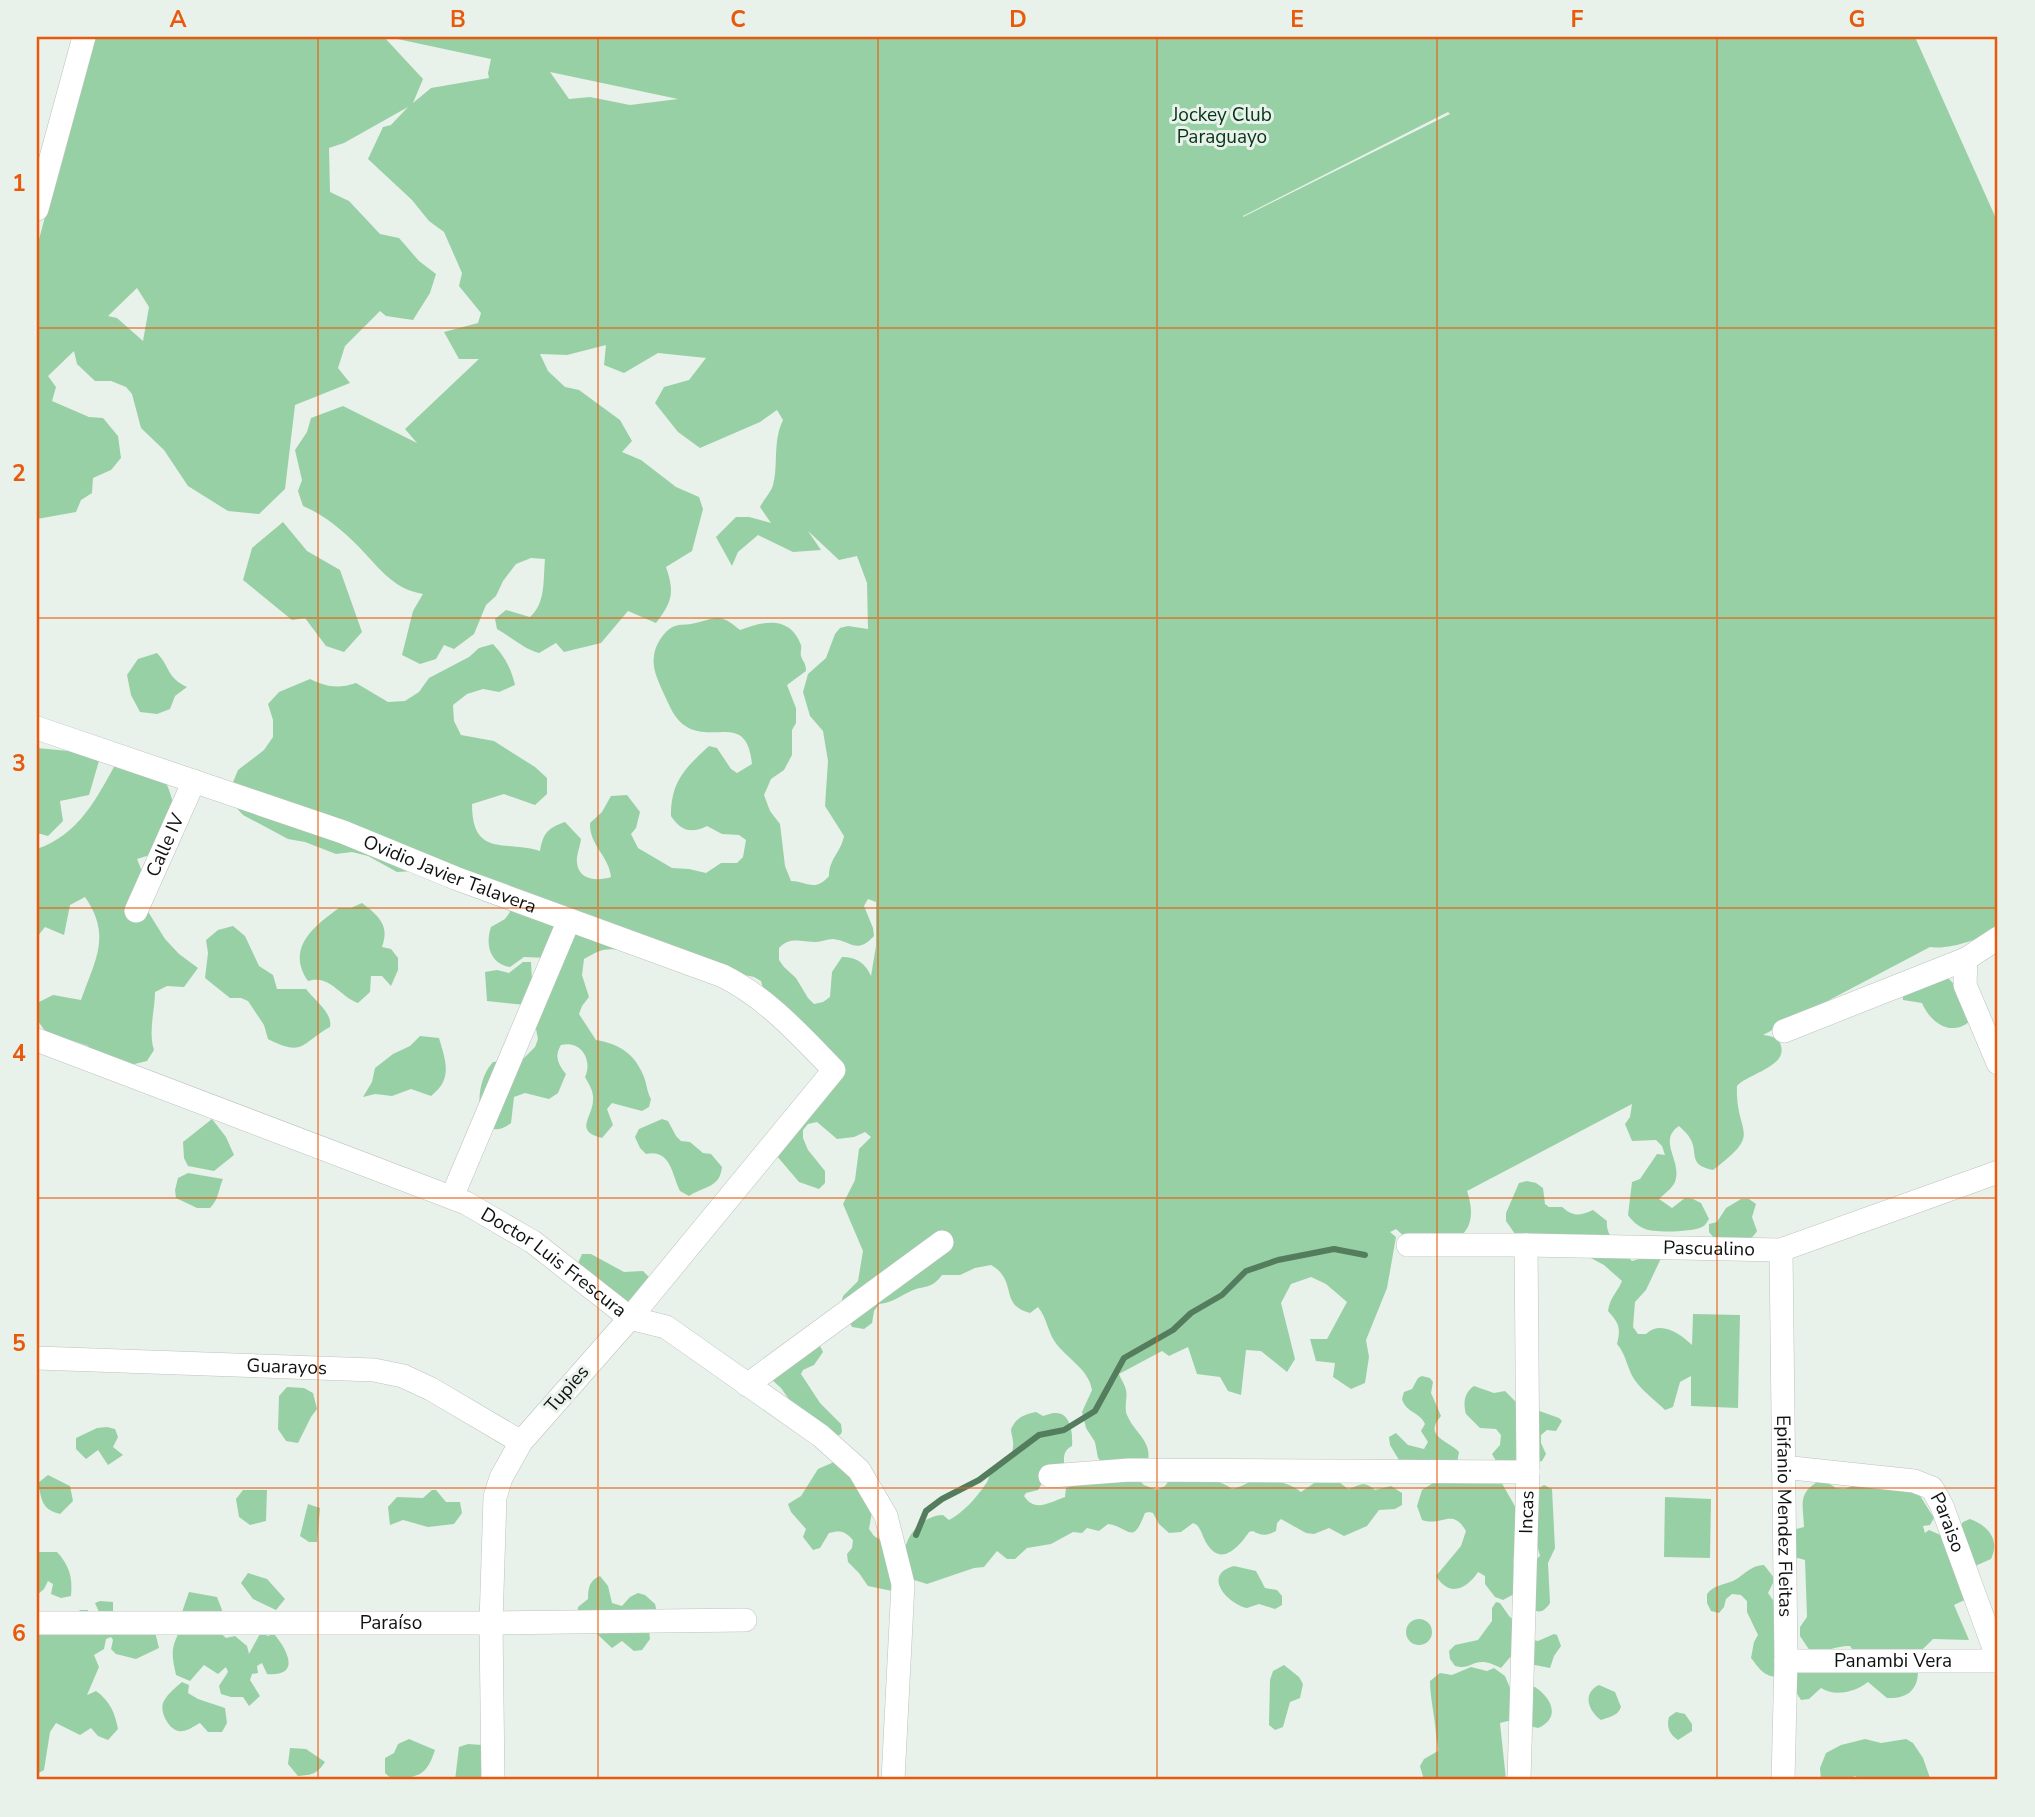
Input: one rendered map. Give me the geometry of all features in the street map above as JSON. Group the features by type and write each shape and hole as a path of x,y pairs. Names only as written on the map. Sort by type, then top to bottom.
{"street":[{"path":"38,196 83,37"},
{"name":"Ovidio Javier Talavera","path":"37,727 343,832 455,878 702,968 743,986 777,1013 834,1070"},
{"name":"Calle IV","path":"136,911 194,781"},
{"path":"452,1197 569,920"},
{"path":"1784,1031 1966,960 1998,938"},
{"path":"1966,960 1965,985 1998,1063"},
{"name":"Doctor Luis Frescura","path":"37,1040 466,1203 533,1242 630,1318 666,1327 821,1436 859,1470 886,1516 904,1588 893,1780"},
{"name":"Tupies","path":"493,1780 491,1623 495,1497 501,1478 521,1442 630,1318 834,1070"},
{"name":"Pascualino","path":"1408,1245 1782,1250 1998,1172"},
{"path":"747,1385 942,1242"},
{"name":"Incas","path":"1519,1780 1528,1472 1526,1245"},
{"name":"Epifanio Mendez Fleitas","path":"1782,1250 1786,1661 1783,1780"},
{"name":"Guarayos","path":"37,1358 374,1370 403,1376 422,1385 521,1442"},
{"name":"Paraiso","path":"1783,1468 1914,1481 1932,1488 1942,1506 1998,1660"},
{"path":"1050,1476 1129,1470 1528,1472"},
{"name":"Paraíso","path":"37,1623 745,1620"},
{"name":"Panambi Vera","path":"1786,1661 1998,1660"}],"green space":[{"name":"Jockey Club Paraguayo","path":"93,37 384,37 423,79 413,103 431,88 489,78 491,59 388,37 1915,37 1998,223 1998,927 1966,943 1930,947 1763,1035 1774,1037 1778,1041 1781,1053 1772,1065 1737,1086 1744,1132 1743,1139 1729,1157 1713,1170 1705,1168 1697,1162 1691,1140 1679,1126 1670,1137 1676,1178 1672,1187 1659,1199 1672,1208 1685,1198 1701,1203 1709,1219 1703,1226 1682,1231 1650,1230 1638,1225 1628,1215 1632,1182 1640,1179 1657,1154 1665,1155 1656,1140 1632,1141 1625,1124 1630,1117 1632,1104 1467,1191 1471,1214 1463,1234 1406,1238 1396,1229 1390,1232 1396,1237 1387,1288 1366,1340 1369,1357 1365,1383 1351,1389 1333,1377 1335,1363 1316,1361 1310,1339 1327,1339 1347,1302 1326,1284 1311,1277 1291,1284 1281,1303 1295,1359 1287,1372 1261,1351 1246,1350 1241,1395 1228,1391 1220,1377 1197,1374 1188,1347 1169,1356 1162,1351 1119,1374 1126,1390 1127,1414 1148,1450 1147,1463 1103,1464 1098,1458 1095,1442 1086,1428 1082,1412 1092,1390 1090,1383 1082,1370 1055,1342 1038,1307 1030,1313 1016,1306 1004,1278 991,1265 960,1275 942,1275 931,1285 879,1304 874,1311 872,1323 864,1329 852,1327 841,1304 843,1296 858,1281 863,1251 843,1204 855,1180 859,1149 871,1137 865,1132 854,1137 837,1139 817,1122 808,1124 803,1130 803,1138 808,1150 825,1171 825,1183 819,1189 799,1182 776,1155 830,1080 765,996 761,981 754,977 622,950 602,950 584,959 582,975 589,997 579,1014 596,1040 619,1047 636,1062 651,1099 649,1107 642,1111 612,1103 607,1109 613,1125 602,1138 588,1132 586,1127 593,1097 585,1077 586,1058 579,1048 568,1044 561,1045 558,1053 558,1060 566,1074 558,1093 549,1099 525,1093 514,1097 511,1123 500,1129 491,1128 484,1122 481,1112 481,1086 493,1062 523,1059 535,1047 538,1039 533,1014 548,958 524,957 510,967 494,958 489,946 491,927 505,919 510,912 498,897 413,871 397,872 368,856 352,852 336,854 305,842 288,839 243,815 232,803 231,787 238,770 264,750 273,737 273,720 268,704 279,692 310,679 333,686 356,683 388,702 405,701 419,692 429,678 469,657 479,648 493,644 507,663 515,685 499,692 483,689 467,694 453,705 454,721 461,735 494,741 535,767 547,778 547,794 535,805 504,794 472,804 473,821 484,840 503,846 540,851 547,832 565,822 581,839 577,860 581,873 595,879 611,877 607,863 593,838 590,823 602,812 611,796 627,795 640,812 636,828 631,834 638,848 672,868 706,873 721,863 737,863 743,857 746,840 739,835 722,834 707,826 696,830 683,828 671,816 673,794 681,777 709,746 717,748 731,769 737,773 752,764 749,748 744,739 736,734 697,731 679,720 657,679 654,656 661,638 677,625 721,618 740,630 758,624 775,623 790,629 796,635 801,645 806,671 787,685 796,708 796,723 792,730 792,755 784,770 771,779 764,795 770,811 780,824 785,866 791,881 820,884 829,876 844,836 825,806 828,761 823,731 810,716 803,692 808,674 826,658 840,628 848,626 868,629 867,583 857,556 839,560 808,531 821,550 793,552 758,535 738,552 732,566 716,537 736,517 749,517 771,523 760,507 774,480 778,437 783,420 777,410 760,422 700,448 678,432 655,403 664,387 689,380 706,358 658,353 624,373 604,365 606,345 567,355 540,354 548,371 565,387 579,390 620,420 632,441 622,452 641,460 676,487 699,497 703,509 692,551 666,567 671,591 669,603 656,623 628,611 601,643 564,652 556,643 539,653 533,651 497,629 495,619 506,610 530,617 539,605 544,583 545,559 531,558 516,564 496,596 486,605 474,634 454,649 444,645 436,659 420,664 402,655 413,611 423,594 394,582 339,528 303,506 298,491 302,480 295,450 307,432 311,418 343,406 417,443 405,429 479,359 459,359 444,332 478,323 481,313 459,286 462,273 444,232 429,221 412,200 368,159 383,127 391,125 408,107 344,143 329,148 330,192 349,201 380,234 399,238 419,261 436,274 430,293 413,320 386,316 380,311 345,346 338,368 350,383 295,405 285,489 259,514 228,511 188,486 164,450 141,428 132,394 126,387 111,381 95,381 77,364 74,351 48,376 56,387 52,401 89,417 103,418 118,436 121,458 111,470 93,478 92,493 81,500 76,512 37,519 37,247","holes":["550,72 678,99 630,105 590,97 569,99","1448,112 1450,114 1243,217","137,288 149,307 143,341 117,318 108,316","868,899 876,902 876,946 871,976 860,962 842,957 832,972 830,997 814,1004 779,960 779,948 796,940 816,942 833,939 863,945 874,936 864,906"]},
{"path":"283,522 307,551 340,570 362,632 344,652 326,646 305,618 292,620 243,580 252,548"},
{"path":"157,653 172,676 187,687 175,696 170,709 157,714 140,712 131,695 127,675 138,659"},
{"path":"37,748 101,754 89,795 60,801 63,821 48,836 37,833"},
{"path":"120,756 160,770 170,793 174,810 163,851 137,859 145,879 147,910 165,939 198,968 184,987 167,986 155,992 152,1028 154,1050 147,1061 114,1069 97,1063 88,1046 46,1032 37,1020 37,1003 53,995 81,1000 96,960 99,936 98,924 85,897 70,905 64,935 45,927 37,937 37,849 53,842 77,823 96,798"},
{"path":"362,903 384,927 382,947 391,949 398,958 398,970 391,986 382,976 371,976 370,992 358,1003 322,980 308,981 300,958 306,939 320,923 339,908 351,908"},
{"path":"233,926 245,936 259,966 273,975 277,989 306,989 326,1012 330,1027 296,1048 280,1044 268,1039 264,1025 248,1001 230,998 205,978 208,953 206,940 218,930"},
{"path":"523,962 531,962 532,980 525,1005 487,1001 485,972 497,970 509,973"},
{"path":"1948,978 1961,991 1969,1022 1955,1028 1948,1028 1935,1021 1922,1003 1903,1000 1902,983"},
{"path":"420,1036 439,1038 446,1070 438,1090 431,1096 411,1089 392,1096 375,1094 363,1097 372,1082 375,1068 393,1054 410,1046"},
{"path":"212,1119 226,1137 234,1155 214,1171 188,1166 184,1158 183,1142"},
{"path":"662,1119 668,1121 681,1141 690,1142 703,1153 711,1154 722,1167 715,1183 689,1196 680,1191 666,1159 654,1153 646,1154 640,1148 635,1137 639,1129"},
{"path":"188,1173 223,1179 217,1198 210,1208 197,1208 176,1198 178,1178"},
{"path":"1527,1181 1543,1188 1545,1204 1549,1207 1562,1207 1577,1214 1593,1210 1607,1221 1611,1238 1632,1261 1664,1252 1646,1290 1635,1302 1633,1327 1638,1334 1664,1328 1682,1336 1692,1345 1693,1314 1740,1315 1738,1408 1691,1406 1691,1376 1680,1382 1673,1407 1665,1410 1641,1388 1617,1344 1618,1326 1608,1311 1622,1281 1604,1265 1589,1257 1573,1258 1515,1234 1506,1221 1506,1213 1519,1183"},
{"path":"1741,1199 1749,1199 1756,1204 1752,1217 1757,1231 1744,1241 1714,1238 1709,1232 1709,1224 1717,1222 1726,1208"},
{"path":"582,1254 591,1254 624,1272 643,1271 649,1277 655,1293 633,1306 576,1268"},
{"path":"819,1344 823,1352 814,1365 803,1370 801,1374 820,1403 841,1424 840,1435 831,1436 793,1405 771,1379"},
{"path":"1422,1376 1433,1382 1431,1393 1441,1416 1436,1423 1436,1434 1459,1452 1457,1463 1399,1460 1390,1445 1389,1437 1396,1433 1408,1445 1424,1449 1428,1442 1421,1431 1425,1424 1423,1420 1404,1404 1402,1399 1404,1392 1412,1389"},
{"path":"1474,1386 1494,1393 1505,1391 1517,1403 1562,1421 1556,1431 1547,1430 1541,1435 1546,1454 1542,1461 1524,1466 1496,1461 1492,1454 1500,1445 1501,1435 1496,1429 1480,1428 1466,1414 1465,1398"},
{"path":"287,1387 304,1388 313,1393 317,1409 298,1443 286,1441 278,1429 279,1396"},
{"path":"1036,1412 1043,1416 1055,1413 1065,1416 1070,1425 1072,1446 1065,1454 1064,1466 1042,1483 1038,1490 1026,1493 1024,1496 1033,1504 1043,1505 1065,1497 1066,1488 1079,1483 1138,1479 1144,1485 1157,1490 1165,1486 1170,1479 1202,1479 1219,1482 1232,1489 1253,1481 1265,1480 1284,1483 1301,1492 1320,1479 1339,1482 1348,1489 1362,1484 1375,1490 1391,1486 1402,1493 1402,1505 1395,1509 1379,1510 1367,1526 1344,1536 1329,1528 1314,1534 1306,1533 1281,1519 1277,1523 1276,1531 1264,1535 1249,1532 1235,1548 1224,1554 1212,1551 1197,1525 1193,1523 1181,1532 1169,1533 1159,1524 1153,1513 1149,1512 1145,1513 1133,1532 1108,1524 1099,1531 1087,1528 1082,1533 1073,1532 1051,1544 1027,1548 1015,1559 1007,1559 997,1551 984,1567 927,1584 911,1579 906,1557 908,1539 920,1524 931,1517 943,1515 949,1520 960,1513 986,1483 992,1470 1011,1455 1013,1425 1021,1417"},
{"path":"97,1428 115,1429 118,1437 113,1447 123,1455 108,1465 98,1450 86,1459 76,1449 76,1438"},
{"path":"834,1462 843,1463 872,1512 869,1529 874,1536 889,1545 892,1591 868,1586 848,1562 847,1554 852,1548 853,1540 845,1533 829,1533 820,1548 813,1550 803,1537 806,1529 791,1512 788,1504 801,1496 818,1469"},
{"path":"48,1475 70,1486 73,1501 60,1514 49,1509 42,1499 38,1483"},
{"path":"1822,1479 1836,1488 1844,1489 1861,1483 1917,1491 1934,1518 1930,1525 1923,1526 1925,1533 1929,1530 1945,1537 1953,1536 1963,1522 1970,1519 1991,1534 1994,1546 1991,1559 1975,1566 1969,1598 1954,1605 1969,1640 1933,1639 1923,1649 1882,1650 1918,1671 1913,1689 1900,1697 1887,1698 1868,1682 1845,1692 1826,1691 1821,1688 1809,1699 1801,1700 1792,1686 1797,1671 1855,1653 1850,1646 1810,1651 1800,1636 1800,1627 1807,1617 1805,1560 1798,1558 1790,1561 1789,1531 1804,1527 1803,1499 1808,1489"},
{"path":"1500,1480 1516,1508 1518,1534 1513,1560 1518,1592 1503,1600 1495,1597 1485,1584 1485,1576 1478,1572 1468,1583 1457,1589 1441,1583 1436,1576 1461,1546 1466,1531 1456,1520 1422,1520 1417,1506 1422,1490 1436,1481"},
{"path":"1544,1485 1552,1489 1555,1548 1548,1563 1550,1603 1543,1610 1536,1611 1530,1608 1531,1564 1540,1556 1536,1541 1537,1489"},
{"path":"243,1490 267,1490 266,1521 250,1525 239,1517 236,1499"},
{"path":"436,1490 446,1502 460,1502 462,1513 454,1524 428,1527 403,1520 390,1525 388,1507 397,1497 423,1498"},
{"path":"1665,1497 1711,1499 1710,1558 1664,1557"},
{"path":"308,1504 320,1508 317,1542 309,1542 300,1536"},
{"path":"37,1552 57,1552 61,1557 71,1577 71,1596 61,1598 51,1594 53,1584 48,1581 37,1595"},
{"path":"1764,1565 1775,1579 1768,1593 1778,1607 1778,1677 1765,1674 1751,1658 1758,1635 1747,1612 1747,1601 1741,1595 1732,1594 1726,1599 1719,1613 1711,1611 1707,1603 1707,1594 1713,1589"},
{"path":"1234,1566 1256,1571 1265,1588 1277,1590 1282,1596 1282,1605 1275,1609 1259,1604 1247,1608 1232,1601 1221,1589 1219,1576 1224,1570"},
{"path":"248,1573 267,1579 285,1599 276,1610 253,1599 241,1583"},
{"path":"600,1576 608,1586 612,1603 622,1606 638,1593 645,1595 655,1604 657,1612 649,1630 650,1639 642,1650 634,1651 622,1641 612,1648 577,1615 578,1607 588,1599 591,1582"},
{"path":"189,1592 217,1597 225,1618 181,1615"},
{"path":"113,1602 113,1612 153,1624 159,1648 136,1659 116,1654 111,1649 111,1637 106,1639 104,1649 94,1655 99,1667 87,1695 96,1691 105,1699 118,1729 108,1740 98,1736 91,1728 80,1735 56,1723 50,1732 44,1770 37,1774 37,1624 74,1616 80,1610 88,1610 90,1615 99,1612 95,1603"},
{"path":"1496,1602 1500,1603 1509,1616 1534,1640 1557,1635 1561,1646 1550,1668 1530,1664 1512,1655 1501,1668 1485,1662 1455,1666 1449,1651 1455,1645 1478,1640 1492,1621 1492,1608"},
{"path":"1419,1619 1428,1623 1432,1632 1428,1641 1419,1645 1410,1641 1406,1632 1410,1623"},
{"path":"215,1628 226,1638 235,1636 247,1646 249,1654 262,1630 267,1636 274,1634 287,1654 288,1667 278,1674 267,1674 262,1663 257,1666 258,1673 252,1674 250,1680 260,1696 249,1706 243,1697 221,1694 219,1686 228,1672 226,1667 218,1674 204,1665 190,1681 176,1675 173,1653 180,1631"},
{"path":"1284,1665 1299,1677 1303,1684 1300,1698 1290,1702 1283,1727 1275,1730 1269,1725 1270,1680 1273,1671"},
{"path":"1471,1667 1487,1671 1494,1668 1505,1676 1510,1688 1535,1687 1546,1697 1552,1708 1550,1719 1538,1728 1508,1721 1500,1723 1506,1780 1424,1780 1420,1766 1424,1759 1438,1751 1430,1681 1440,1673 1452,1675"},
{"path":"182,1682 189,1685 188,1693 225,1708 227,1723 222,1732 208,1732 200,1723 178,1731 168,1723 163,1703"},
{"path":"1599,1685 1615,1692 1621,1707 1615,1714 1601,1720 1593,1712 1589,1702 1590,1693"},
{"path":"1676,1712 1685,1714 1692,1724 1692,1731 1678,1740 1668,1727 1669,1717"},
{"path":"409,1739 435,1750 432,1759 420,1774 393,1780 385,1773 385,1758 394,1753 398,1744"},
{"path":"1865,1739 1881,1743 1906,1739 1913,1743 1923,1758 1930,1778 1863,1780 1855,1776 1848,1780 1821,1780 1820,1768 1826,1753 1841,1745"},
{"path":"468,1744 482,1745 503,1780 455,1780 459,1747"},
{"path":"290,1748 306,1749 325,1762 314,1773 298,1776 288,1764"}],"waterway":[{"path":"916,1535 926,1511 942,1499 979,1480 1039,1435 1064,1430 1095,1411 1124,1358 1173,1330 1191,1313 1222,1295 1246,1271 1278,1260 1334,1249 1365,1255"}]}
